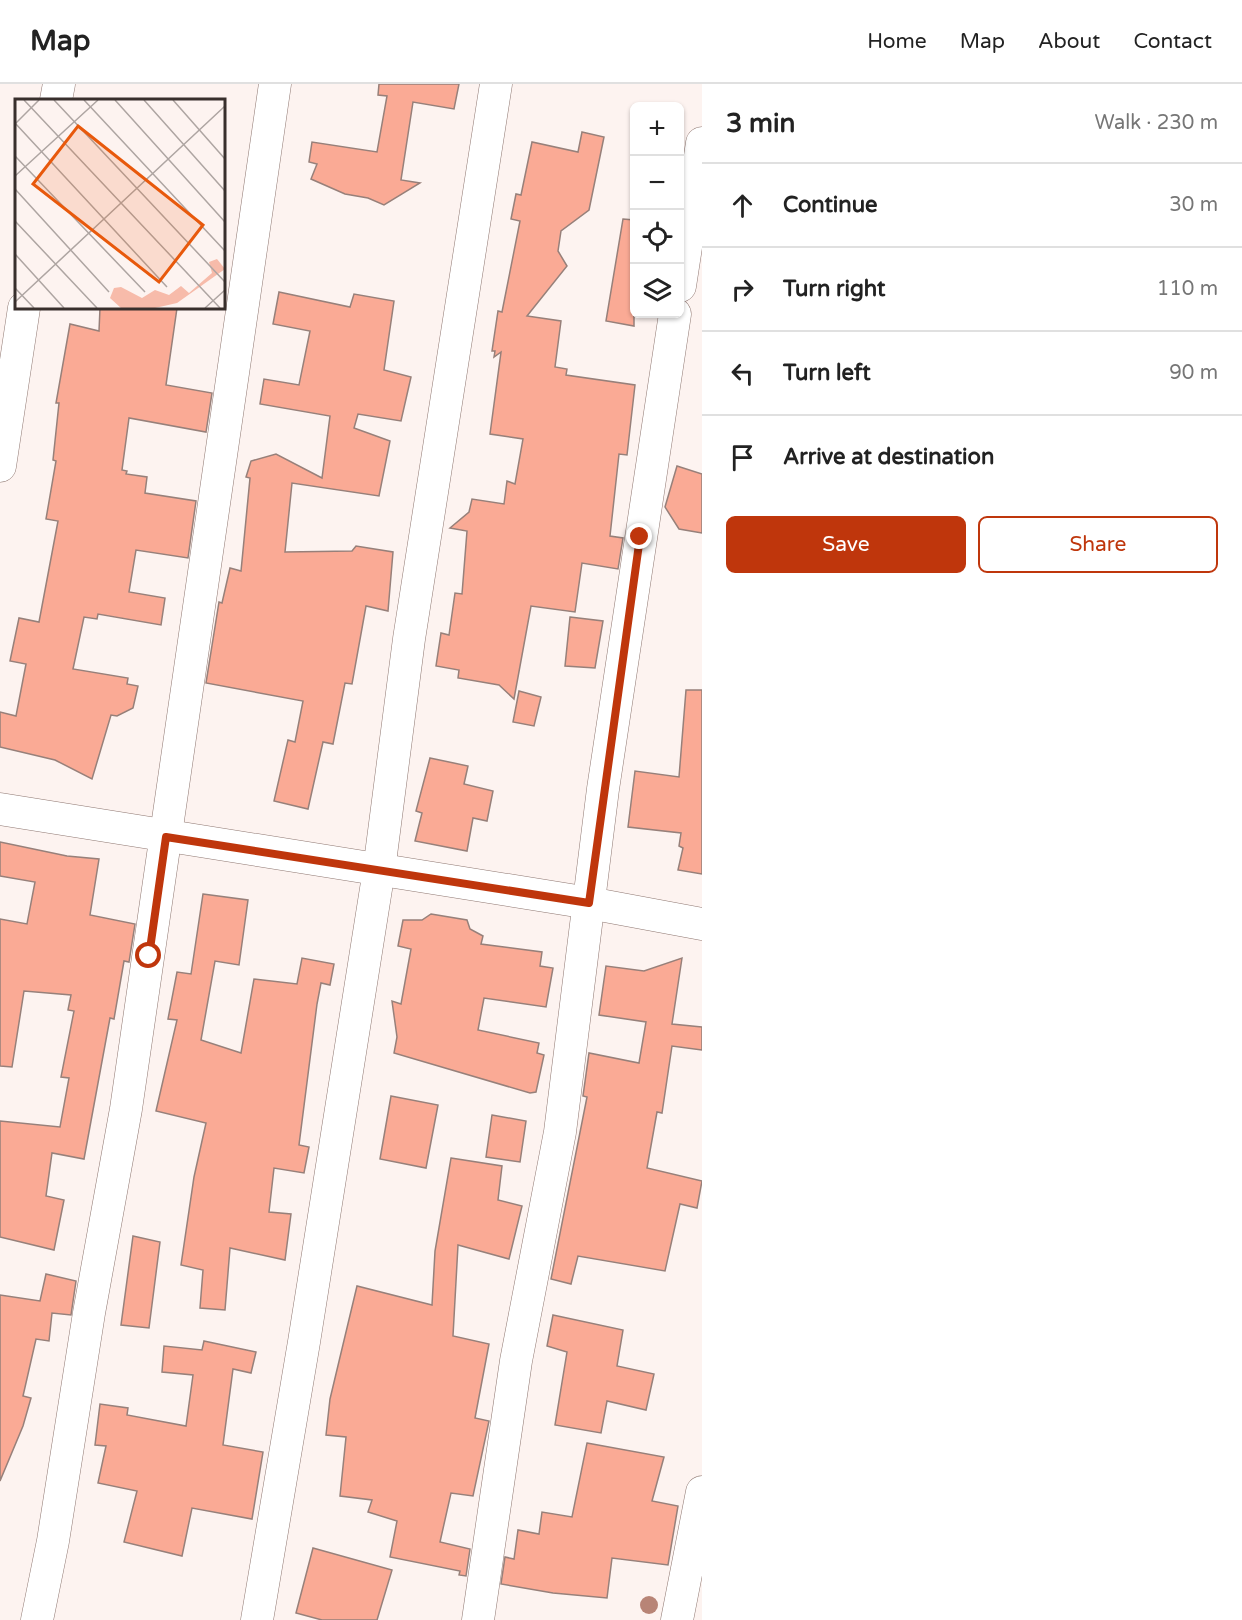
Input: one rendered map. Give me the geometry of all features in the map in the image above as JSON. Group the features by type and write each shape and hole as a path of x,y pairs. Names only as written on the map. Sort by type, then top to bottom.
{"street":[{"path":"56,99 59,84"},
{"path":"38,1620 54,1541 89,1313 126,1109 275,84"},
{"path":"257,1620 308,1319 379,870 409,639 496,84"},
{"path":"683,264 702,143"},
{"path":"0,466 24,309"},
{"path":"478,1620 516,1361 560,1132 620,675 674,318"},
{"path":"0,809 589,903 702,924"},
{"path":"677,1620 702,1492"}],"building":[{"path":"379,84 459,84 454,109 413,102 401,180 420,183 384,205 368,198 345,194 311,179 317,164 309,162 312,142 377,152 387,96 378,95"},
{"path":"582,132 604,137 589,210 561,231 558,251 567,266 527,316 561,321 555,367 567,369 566,375 635,385 627,455 619,454 610,536 623,538 618,569 582,563 575,612 531,606 514,699 499,685 458,678 459,670 436,666 441,633 449,635 455,593 462,594 467,531 450,528 469,512 472,499 504,504 507,481 515,484 523,439 490,434 501,352 494,357 495,351 492,351 498,311 502,312 520,221 511,219 516,194 521,195 532,142 578,152"},
{"path":"623,219 630,220 630,318 634,318 634,326 606,321"},
{"path":"279,292 350,307 354,294 394,301 384,370 411,377 401,421 358,414 354,428 390,441 379,496 292,483 285,552 352,551 356,546 393,552 388,611 366,606 352,684 345,683 333,744 323,742 308,809 274,801 288,740 295,742 303,701 206,683 219,602 222,603 230,568 241,571 250,478 246,477 251,461 276,454 322,478 330,416 260,404 264,379 299,385 310,331 273,324"},
{"path":"100,309 177,309 166,385 212,393 206,432 129,418 122,470 127,471 126,474 147,477 145,493 196,501 188,558 136,550 129,592 165,598 161,625 98,614 97,619 84,617 73,669 128,678 127,684 138,686 133,708 117,716 111,715 92,779 55,760 0,747 0,712 16,716 26,664 10,661 19,618 39,622 58,521 46,519 56,461 53,460 59,403 56,403 70,324 99,331"},
{"path":"677,466 702,474 702,533 679,529 665,507"},
{"path":"570,617 603,621 595,668 565,666"},
{"path":"686,690 702,690 702,874 678,870 683,848 679,846 681,833 628,827 635,771 679,777"},
{"path":"519,691 541,697 534,726 513,722"},
{"path":"430,758 468,766 464,784 493,791 487,821 473,818 467,851 415,841 422,813 416,811"},
{"path":"0,842 67,856 99,859 90,915 135,924 129,962 124,961 114,1019 110,1018 84,1159 52,1153 46,1196 64,1200 54,1250 0,1237 0,1121 60,1127 69,1078 61,1077 74,1011 68,1010 71,995 24,991 12,1067 0,1066 0,919 27,924 35,882 0,876"},
{"path":"203,894 248,900 239,965 215,961 201,1040 241,1053 254,979 297,984 302,958 334,964 330,985 321,983 317,1004 299,1145 309,1147 304,1173 274,1168 269,1212 291,1214 285,1260 230,1248 225,1310 200,1308 203,1270 181,1265 194,1177 206,1123 156,1111 177,1020 168,1019 177,972 191,974"},
{"path":"431,914 467,920 470,929 483,936 481,944 542,952 540,966 553,968 546,1007 484,998 478,1030 539,1043 537,1053 544,1055 536,1092 530,1093 394,1053 397,1037 392,1001 401,1004 411,949 398,946 403,920 422,920"},
{"path":"682,958 672,1024 702,1027 702,1050 672,1046 662,1113 657,1112 647,1168 702,1181 697,1208 680,1204 665,1271 578,1256 571,1284 551,1279 587,1097 583,1096 589,1053 639,1063 646,1022 599,1015 606,966 644,971"},
{"path":"391,1096 438,1105 426,1168 380,1159"},
{"path":"492,1115 526,1121 520,1162 486,1157"},
{"path":"451,1158 502,1166 498,1200 522,1206 509,1259 458,1245 453,1336 489,1344 475,1418 489,1421 473,1496 451,1493 440,1542 470,1549 466,1576 459,1575 460,1571 390,1557 397,1521 368,1512 372,1500 340,1496 346,1437 326,1435 330,1399 357,1286 432,1305 435,1251"},
{"path":"133,1236 160,1242 149,1328 121,1325"},
{"path":"46,1274 76,1281 71,1315 52,1313 49,1341 36,1339 23,1396 31,1398 23,1426 0,1481 0,1295 40,1301"},
{"path":"553,1315 623,1330 617,1366 654,1374 646,1410 607,1401 601,1433 555,1425 567,1352 547,1346"},
{"path":"204,1341 256,1352 251,1373 233,1369 223,1445 263,1452 252,1519 192,1508 182,1556 124,1542 137,1491 98,1483 106,1446 95,1445 100,1404 128,1408 127,1415 186,1426 193,1375 162,1372 164,1346 202,1350"},
{"path":"587,1443 664,1457 652,1501 678,1506 668,1565 612,1558 607,1598 553,1593 501,1584 505,1557 514,1559 518,1530 539,1534 542,1512 572,1517"},
{"path":"313,1548 392,1570 377,1620 322,1620 296,1613"}],"route":[{"path":"149,956 166,837 589,903 603,789 640,537"}]}
